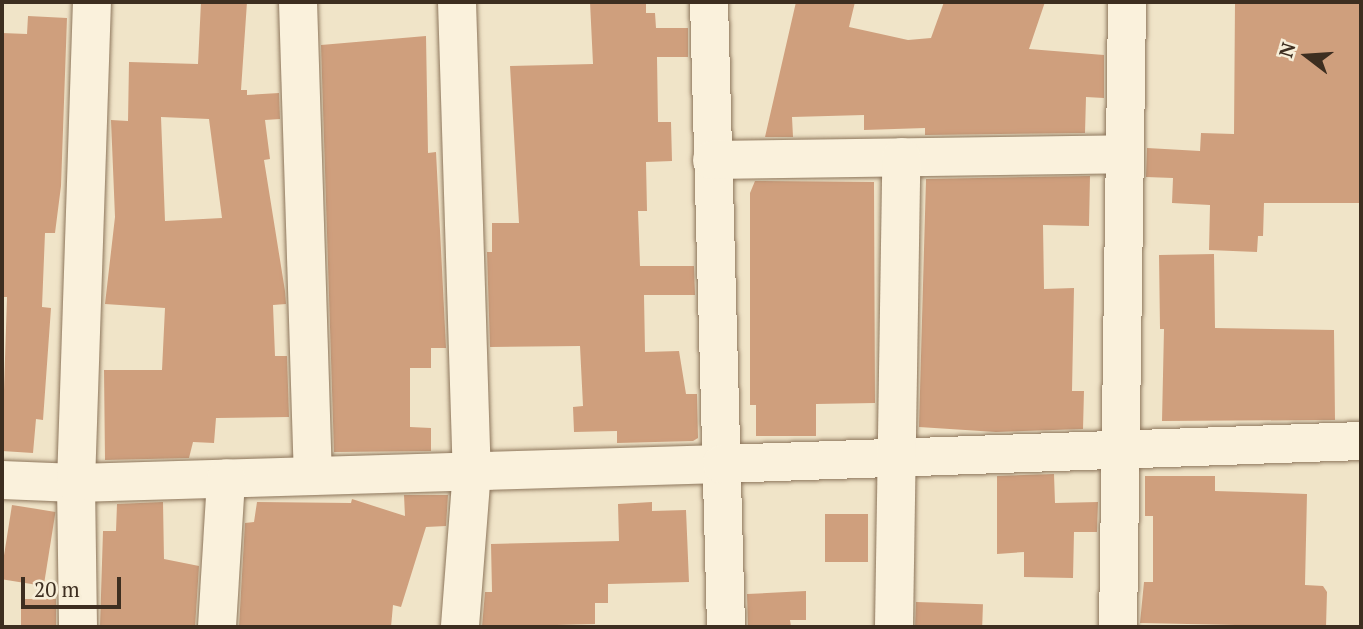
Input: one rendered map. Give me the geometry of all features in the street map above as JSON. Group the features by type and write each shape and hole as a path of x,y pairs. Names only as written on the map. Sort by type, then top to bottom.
{"street":[{"path":"78,627 76,483 92,2"},
{"path":"298,2 313,475"},
{"path":"457,2 472,470 460,627"},
{"path":"709,2 726,627"},
{"path":"1118,627 1127,2"},
{"path":"712,160 1125,154"},
{"path":"894,627 901,157"},
{"path":"2,480 76,483 722,464 1361,440"},
{"path":"217,627 226,478"}],"building":[{"path":"201,2 247,2 241,90 247,90 247,95 279,93 280,119 265,120 270,159 264,160 285,291 286,304 273,305 275,356 287,356 289,417 216,418 214,443 193,442 189,458 105,460 104,370 162,370 165,308 105,304 115,217 111,120 128,121 129,62 198,64","holes":["161,117 209,119 222,218 165,221"]},
{"path":"590,2 646,2 646,13 655,13 656,28 688,28 688,57 657,57 658,122 671,122 672,161 646,162 647,211 638,211 640,266 694,266 695,295 644,295 645,352 679,351 686,394 697,394 698,438 693,441 617,443 617,431 574,432 573,407 583,406 580,346 490,347 487,252 492,252 492,223 519,223 510,66 593,64"},
{"path":"796,2 855,2 849,27 908,40 931,38 944,2 1045,2 1029,49 1104,55 1104,98 1086,97 1085,133 925,135 925,128 864,130 864,115 792,117 793,137 765,137"},
{"path":"1235,2 1361,2 1361,203 1264,203 1263,236 1258,236 1257,252 1209,250 1210,205 1172,203 1173,178 1146,177 1147,148 1200,151 1201,133 1234,134"},
{"path":"28,16 67,18 61,186 55,233 45,233 42,307 51,308 43,420 36,419 33,453 2,451 7,297 2,297 2,33 27,34"},
{"path":"426,36 428,153 436,152 446,348 431,348 431,368 410,368 410,427 431,428 431,451 334,452 321,45"},
{"path":"1090,176 1089,226 1043,225 1044,289 1074,288 1072,391 1084,391 1083,429 996,432 919,427 926,179"},
{"path":"755,181 874,182 875,403 816,404 816,436 756,436 756,405 750,405 750,193"},
{"path":"1214,254 1215,328 1334,330 1335,420 1162,421 1164,329 1160,329 1159,255"},
{"path":"1054,474 1055,503 1098,502 1097,532 1074,532 1073,578 1024,577 1024,552 997,554 997,476"},
{"path":"1145,476 1215,476 1215,491 1307,494 1305,585 1323,586 1327,592 1326,627 1140,623 1144,582 1153,582 1153,516 1145,516"},
{"path":"404,495 448,495 446,526 426,527 401,607 393,605 391,627 239,627 245,523 254,522 257,502 351,503 352,499 405,516"},
{"path":"163,502 164,559 199,566 195,627 100,627 103,531 116,531 117,504"},
{"path":"652,502 652,511 686,510 689,582 608,584 608,603 595,603 595,624 482,627 485,592 492,592 491,544 619,541 618,504"},
{"path":"12,505 55,512 44,586 2,579"},
{"path":"825,514 868,514 868,562 825,562"},
{"path":"806,591 806,620 790,620 791,627 748,627 747,594"},
{"path":"21,599 56,599 56,627 21,627"},
{"path":"916,602 983,604 982,627 915,627"}]}
